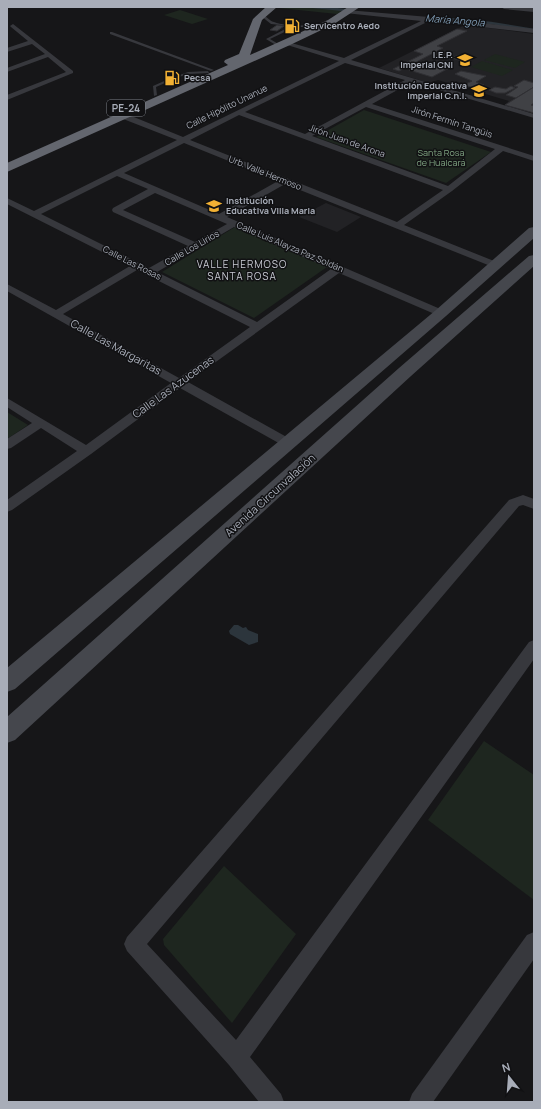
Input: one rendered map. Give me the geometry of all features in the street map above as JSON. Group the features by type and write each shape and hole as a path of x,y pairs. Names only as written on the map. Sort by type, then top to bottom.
{"highway":[{"path":"266,52 246,53 252,33 262,15 272,7"},
{"name":"PE-24","path":"7,161 282,45 351,9"},
{"name":"PE-24","path":"7,168 120,114 155,95 210,71 246,53"}],"street":[{"path":"504,7 534,10"},
{"path":"351,9 534,31"},
{"name":"Calle Hipólito Unanue","path":"35,214 429,19"},
{"path":"7,98 71,72 13,26"},
{"path":"7,50 32,42"},
{"path":"282,45 345,61 534,116"},
{"path":"7,70 49,55"},
{"path":"305,137 411,80"},
{"name":"Jirón Fermín Tangüis","path":"364,104 534,159"},
{"name":"Jirón Juan de Arona","path":"239,112 449,189"},
{"name":"Urb. Valle Hermoso","path":"120,114 496,265"},
{"path":"397,226 449,189 502,148"},
{"name":"Calle Luis Alayza Paz Soldán","path":"117,173 339,268 437,317"},
{"name":"Calle Los Lirios","path":"220,217 284,181"},
{"path":"155,189 116,210 195,246"},
{"name":"Calle Las Rosas","path":"7,200 257,326"},
{"name":"Calle Los Lirios","path":"150,272 235,223"},
{"path":"7,682 437,317 534,231"},
{"name":"Avenida Circunvalación","path":"7,732 313,457 405,372 534,259"},
{"path":"56,314 137,266"},
{"name":"Calle Las Azucenas","path":"7,507 87,451 257,326 339,268"},
{"name":"Calle Las Margaritas","path":"7,286 288,443"},
{"path":"437,317 453,329"},
{"path":"384,361 405,372"},
{"path":"7,402 87,451"},
{"path":"7,445 41,423"},
{"path":"273,1102 236,1057 134,944 514,503 523,500 534,504"},
{"path":"236,1057 534,647"},
{"path":"420,1102 534,942"}],"lane":[{"path":"262,15 272,23 295,26 321,26"},
{"path":"282,45 268,39 295,26"},
{"path":"112,33 210,71"},
{"path":"155,95 154,87 174,78 188,73 210,71"}],"shaded area":[{"name":"I.E.P. Imperial CNI","path":"465,25 534,34 534,113 505,105 509,101 438,80 429,83 379,68"},
{"path":"326,203 361,217 337,232 299,217"},
{"path":"234,625 238,625 243,628 246,627 248,630 258,634 258,642 249,645 230,634 229,631"}],"green space":[{"path":"279,8 345,9 337,14"},
{"path":"180,10 208,19 192,24 164,15"},
{"path":"495,54 525,62 515,68 484,60"},
{"path":"482,61 513,70 502,76 471,67"},
{"name":"Santa Rosa de Hualcará","path":"364,110 491,152 446,183 316,137"},
{"path":"235,227 327,267 254,318 162,272"},
{"path":"7,412 28,425 7,439"},
{"path":"484,741 534,775 534,900 428,820"},
{"path":"224,866 296,934 232,1023 164,945 163,939"}],"building":[{"path":"277,25 284,26 277,31 270,30"},
{"path":"457,29 467,31 437,46 443,48 399,71 393,69 423,54 414,51"},
{"path":"459,55 466,57 459,60 451,58"},
{"path":"425,62 449,68 432,77 409,70"},
{"path":"461,71 486,76 476,82 484,85 477,89 464,85 472,81 455,74"},
{"path":"524,80 534,83 534,87 516,98 506,95 518,87 514,86"},
{"path":"511,86 515,88 505,93 496,93 489,90 495,87 506,89"},
{"path":"534,87 534,103 531,105 534,106 534,113 505,105"}],"waterway":[{"name":"María Angola","path":"314,7 345,10"},
{"name":"María Angola","path":"449,19 491,23 534,30"}],"place":[{"name":"Servicentro Aedo","path":"292,26"},
{"name":"I.E.P. Imperial CNI","path":"465,60"},
{"name":"Pecsa","path":"172,78"},
{"name":"Institución Educativa Imperial C.n.i.","path":"479,91"},
{"name":"Institución Educativa Villa Maria","path":"214,206"}],"district":[{"name":"VALLE HERMOSO SANTA ROSA","path":"242,270"}]}
